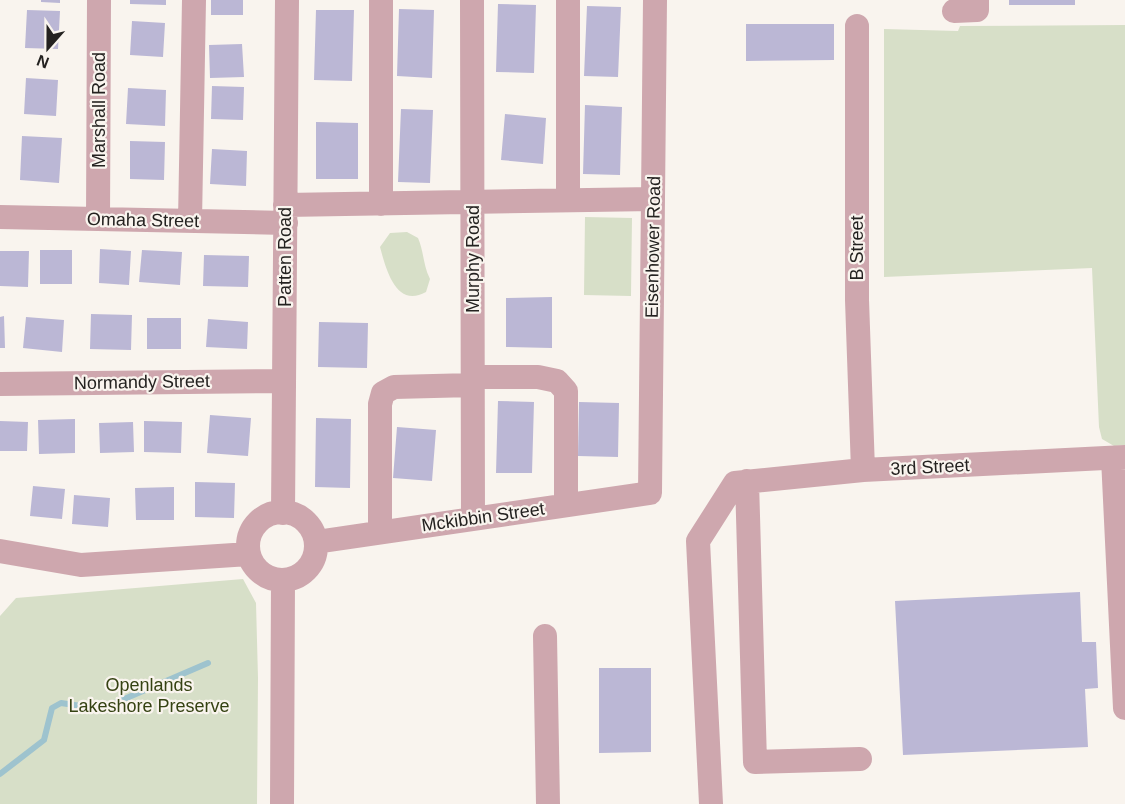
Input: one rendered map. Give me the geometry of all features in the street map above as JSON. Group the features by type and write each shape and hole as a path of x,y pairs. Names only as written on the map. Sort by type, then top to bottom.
{"street":[{"name":"Marshall Road","path":"98,219 99,0"},
{"path":"190,221 194,0"},
{"name":"Patten Road","path":"283,513 287,0"},
{"path":"381,0 381,204"},
{"name":"Murphy Road","path":"472,0 473,518"},
{"path":"568,0 568,199"},
{"name":"Eisenhower Road","path":"650,493 655,0"},
{"path":"954,11 977,10 977,0"},
{"name":"B Street","path":"857,26 857,300 863,470"},
{"name":"Omaha Street","path":"0,217 190,221 381,204 653,199"},
{"path":"380,532 380,404 383,393 394,387 538,377 557,381 566,391 566,505"},
{"name":"Normandy Street","path":"0,384 284,381"},
{"path":"1119,458 1125,708"},
{"name":"3rd Street","path":"741,482 863,470 1119,458"},
{"path":"741,482 755,762 860,759"},
{"path":"711,804 698,541 741,482"},
{"name":"Mckibbin Street","path":"316,542 650,493"},
{"path":"283,513 298,517 307,523 316,542 312,563 305,572 283,580 261,573 249,554 248,542 258,522 267,516 283,513"},
{"path":"0,551 81,565 249,554"},
{"path":"282,804 283,580"},
{"path":"545,636 548,804"}],"green space":[{"path":"1125,25 1125,445 1114,446 1102,439 1099,427 1092,268 884,277 884,29 958,31 960,26"},
{"path":"585,217 632,218 631,296 584,295"},
{"path":"407,232 418,238 430,279 426,292 416,296 407,295 394,284 380,247 390,233"},
{"name":"Openlands Lakeshore Preserve","path":"243,579 256,603 257,804 0,804 0,616 16,598"}],"building":[{"path":"41,0 60,0 60,3 41,2"},
{"path":"130,0 166,0 166,5 130,4"},
{"path":"211,0 243,0 243,15 211,15"},
{"path":"1009,0 1075,0 1075,5 1009,5"},
{"path":"498,4 536,5 534,73 496,72"},
{"path":"587,6 621,7 618,77 584,76"},
{"path":"399,9 434,10 432,78 397,76"},
{"path":"27,10 60,11 58,49 25,48"},
{"path":"316,10 354,10 352,81 314,80"},
{"path":"132,21 165,23 163,57 130,55"},
{"path":"746,24 834,24 834,60 746,61"},
{"path":"242,44 244,77 210,78 209,45"},
{"path":"26,78 58,80 56,116 24,114"},
{"path":"212,86 244,87 243,120 211,119"},
{"path":"128,88 166,90 165,126 126,124"},
{"path":"585,105 622,107 620,175 583,174"},
{"path":"401,109 433,110 430,183 398,182"},
{"path":"505,114 546,118 543,164 501,160"},
{"path":"316,122 358,123 358,179 316,179"},
{"path":"22,136 62,138 59,183 20,180"},
{"path":"130,141 165,142 164,180 130,179"},
{"path":"212,149 247,151 246,186 210,184"},
{"path":"100,249 131,251 129,285 99,283"},
{"path":"40,250 72,250 72,284 40,284"},
{"path":"142,250 182,252 180,285 139,282"},
{"path":"0,251 29,251 28,287 0,286"},
{"path":"204,255 249,256 248,287 203,286"},
{"path":"552,297 552,348 506,347 506,298"},
{"path":"91,314 132,315 131,350 90,349"},
{"path":"4,316 5,348 0,348 0,317"},
{"path":"26,317 64,320 62,352 23,348"},
{"path":"147,318 181,318 181,349 147,349"},
{"path":"208,319 248,322 247,349 206,347"},
{"path":"319,322 368,323 367,368 318,367"},
{"path":"498,401 534,402 532,473 496,473"},
{"path":"579,402 619,403 618,457 578,456"},
{"path":"210,415 251,418 248,456 207,453"},
{"path":"316,418 351,419 350,488 315,487"},
{"path":"75,419 75,453 39,454 38,420"},
{"path":"0,421 28,422 27,451 0,451"},
{"path":"144,421 182,422 181,453 144,452"},
{"path":"133,422 134,452 100,453 99,423"},
{"path":"397,427 436,430 432,481 393,478"},
{"path":"195,482 235,483 234,518 195,517"},
{"path":"33,486 65,489 62,519 30,516"},
{"path":"174,487 174,520 136,520 135,488"},
{"path":"74,495 110,498 108,527 72,524"},
{"path":"1080,592 1082,642 1096,642 1098,688 1085,689 1088,747 903,755 895,601"},
{"path":"599,668 651,668 651,752 599,753"}],"waterway":[{"path":"0,774 44,740 52,708 61,703 101,709 208,663"}]}
